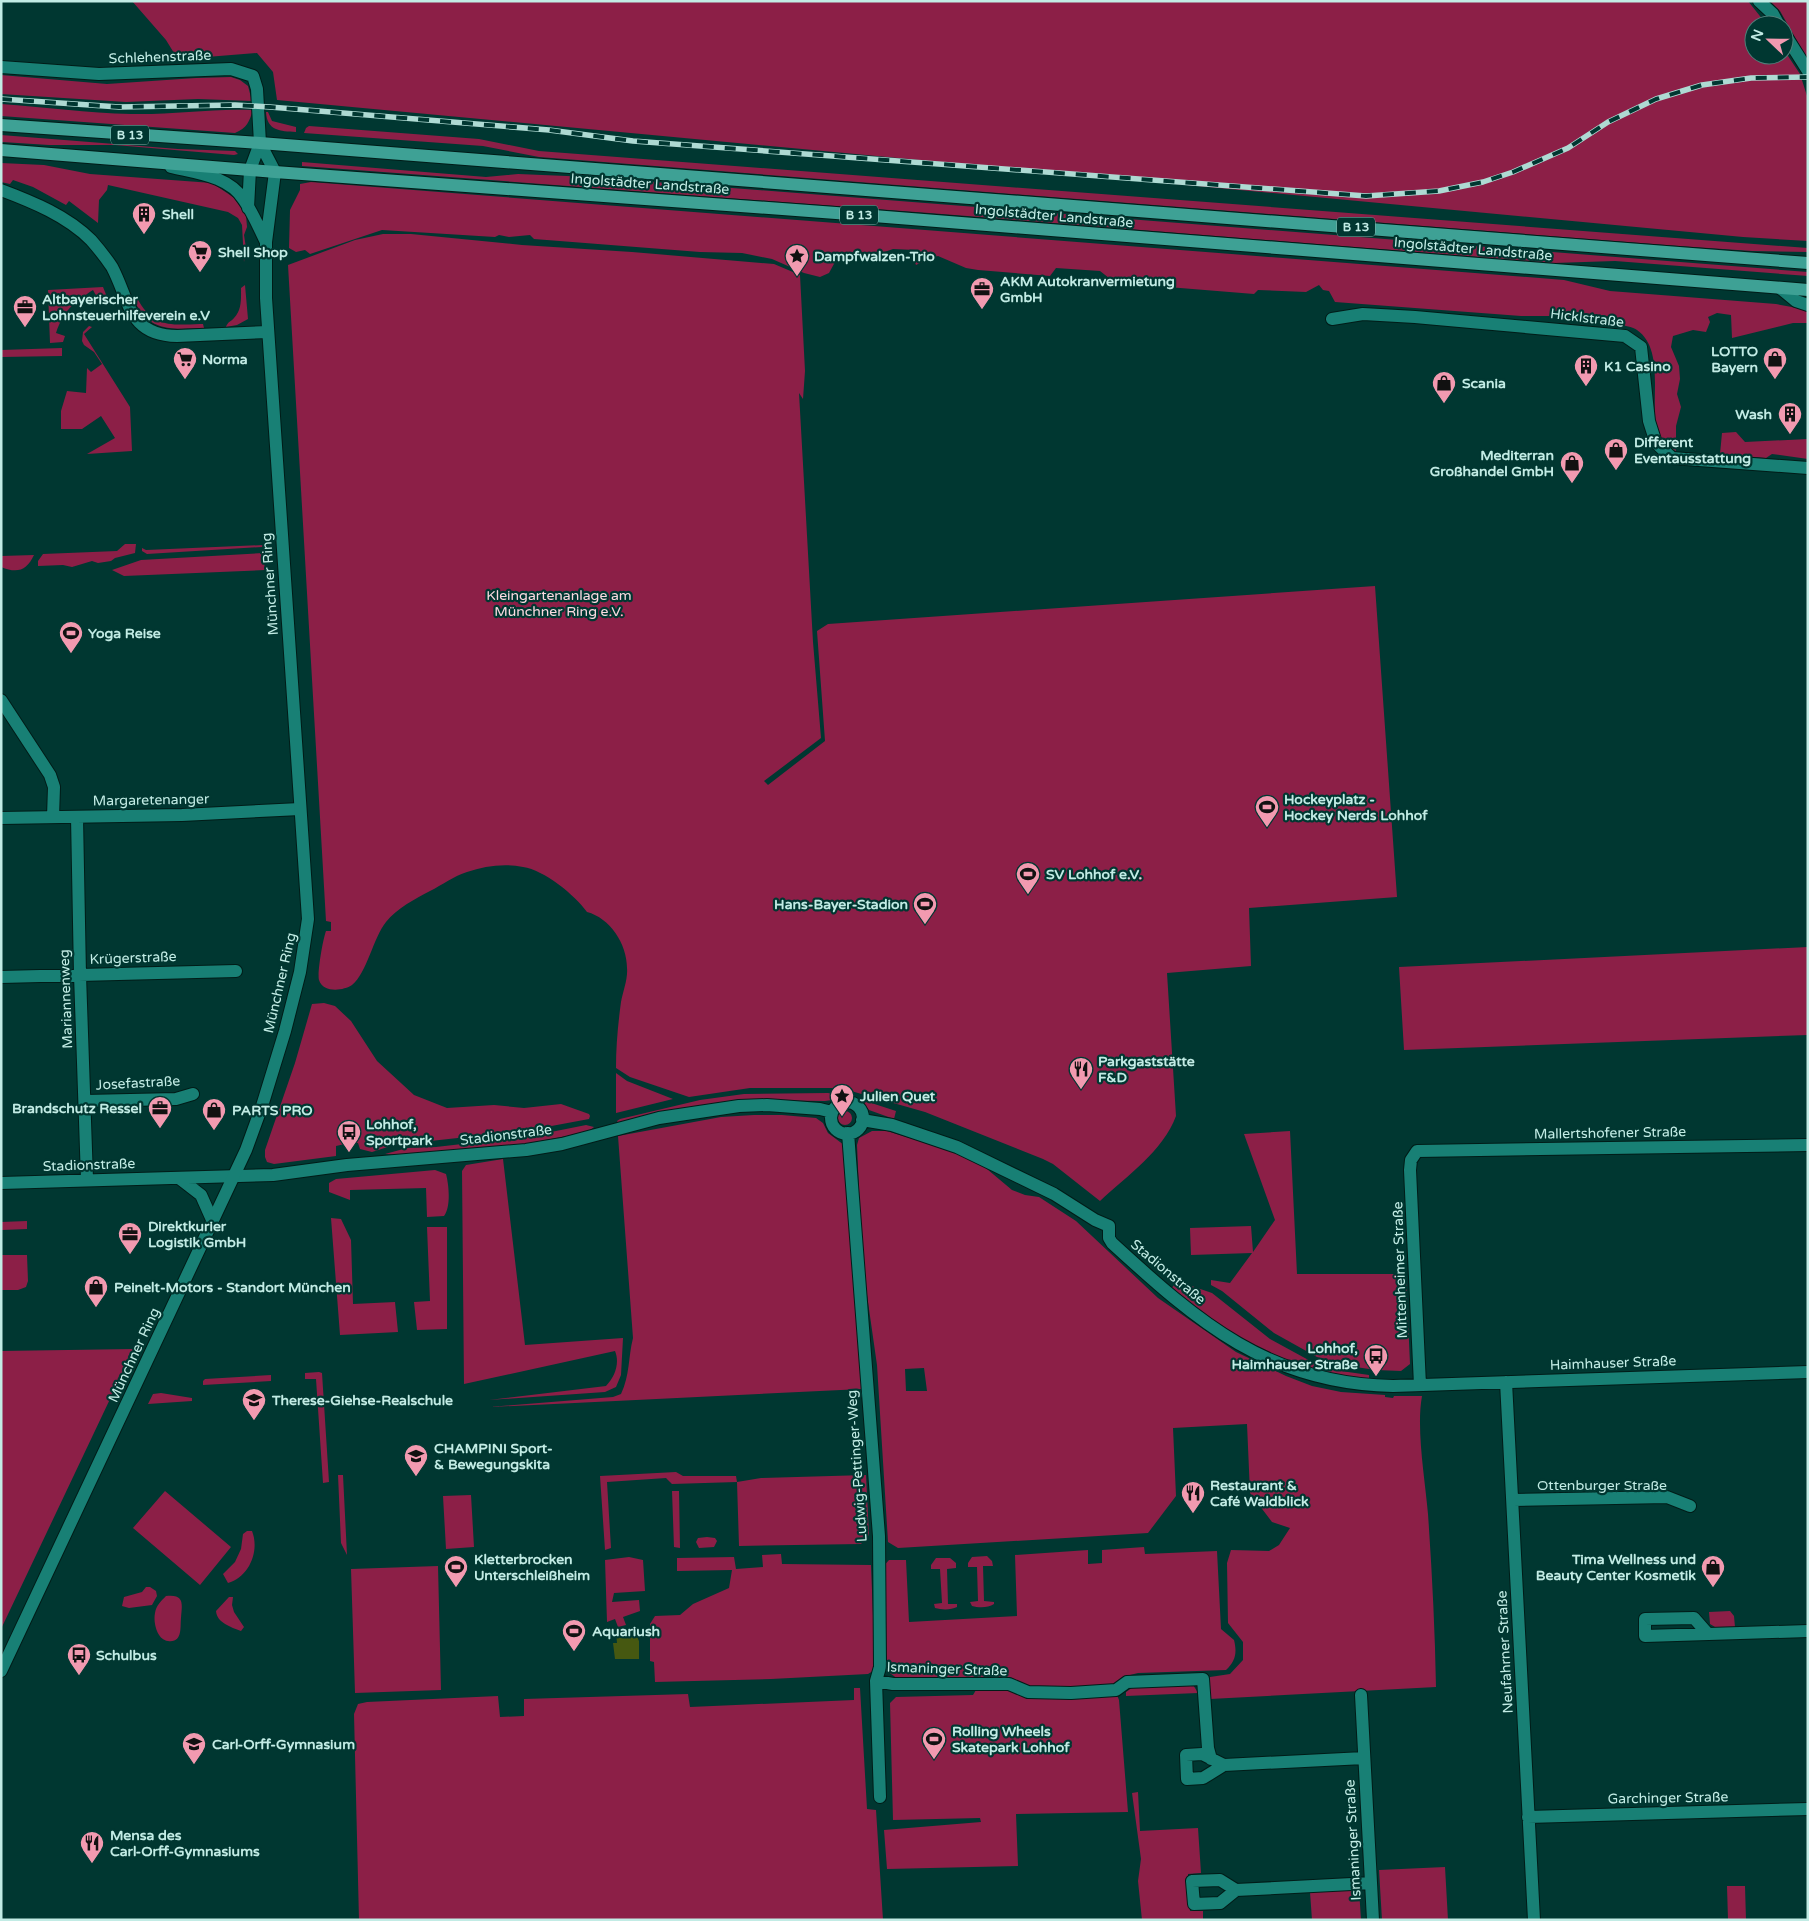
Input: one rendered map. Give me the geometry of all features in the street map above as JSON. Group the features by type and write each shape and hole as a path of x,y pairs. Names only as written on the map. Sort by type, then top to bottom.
{"main road":[{"name":"B 13","path":"1,125 260,143"},
{"name":"Ingolstädter Landstraße","path":"260,143 1808,263"},
{"name":"B 13","path":"1,150 275,172"},
{"name":"Ingolstädter Landstraße","path":"275,172 836,213 1808,290"}],"street":[{"path":"1759,1 1773,15"},
{"path":"1794,49 1808,71"},
{"name":"Schlehenstraße","path":"1,67 98,74 231,69 253,76 257,89 260,143"},
{"path":"248,208 250,170 260,143"},
{"path":"260,143 275,172"},
{"name":"Münchner Ring","path":"152,162 214,178 233,188 244,199 266,242"},
{"name":"Münchner Ring","path":"1,1671 246,1150 268,1088 302,964 308,919 306,867 300,809 268,332 266,242 275,172"},
{"path":"1,190 39,205 76,228 90,240 112,267 136,321 151,331 172,336 268,332"},
{"path":"1780,288 1796,301 1808,305"},
{"name":"Hicklstraße","path":"1332,319 1364,314 1625,336 1641,347 1649,421 1656,443 1672,458 1808,468"},
{"path":"1,700 50,775 54,786 53,817"},
{"name":"Margaretenanger","path":"1,818 182,815 300,809"},
{"name":"Mariannenweg","path":"77,817 87,1179"},
{"name":"Krügerstraße","path":"1,977 236,971"},
{"name":"Josefastraße","path":"85,1101 176,1098 193,1094"},
{"name":"Stadionstraße","path":"1,1182 274,1174 526,1150 562,1144 659,1118 740,1106 767,1105 820,1109 832,1112 837,1106 849,1102 859,1108 862,1120 892,1125 957,1147 1054,1194 1095,1220 1109,1226 1109,1238 1112,1243 1157,1284 1209,1324 1261,1357 1286,1368 1331,1380 1385,1386 1420,1385"},
{"path":"832,1112 831,1117 834,1127 842,1133 848,1134 856,1131 862,1120"},
{"name":"Ludwig-Pettinger-Weg","path":"848,1134 878,1536 880,1667 876,1681 880,1796"},
{"name":"Mallertshofener Straße","path":"1414,1154 1422,1150 1808,1145"},
{"name":"Mittenheimer Straße","path":"1414,1154 1410,1170 1420,1385"},
{"path":"179,1178 201,1195 213,1222"},
{"name":"Haimhauser Straße","path":"1420,1385 1808,1372"},
{"name":"Neufahrner Straße","path":"1506,1382 1534,1920"},
{"name":"Ottenburger Straße","path":"1513,1500 1667,1498 1690,1506"},
{"path":"1708,1634 1808,1631"},
{"name":"Ismaninger Straße","path":"876,1681 893,1684 1010,1684 1028,1692 1071,1693 1116,1690 1127,1682 1203,1679 1208,1748 1211,1759"},
{"name":"Ismaninger Straße","path":"1361,1695 1373,1920"},
{"path":"1224,1765 1203,1778 1187,1779 1186,1755 1202,1754 1224,1765 1364,1758"},
{"name":"Garchinger Straße","path":"1528,1816 1808,1809"},
{"path":"1236,1890 1371,1883"}],"green space":[{"path":"132,1 1748,1 1759,15 1744,15 1744,65 1794,65 1800,74 1808,99 1808,241 1743,237 277,100 273,72 257,53 182,59 174,53 166,40"},
{"path":"1770,1 1808,1 1808,60 1794,36 1794,15 1782,15"},
{"path":"1,75 107,84 231,77 240,80 248,86 252,101 198,99 126,102 1,94"},
{"path":"1,104 131,114 253,110 247,124 235,133 1,116"},
{"path":"266,112 268,112 272,121 296,127 296,132 275,129 269,123"},
{"path":"309,126 479,139 539,151 1808,248 1808,252 1752,251 1679,246 539,157 483,146 304,133"},
{"path":"1,135 178,149 235,151 238,154 115,145 49,145 2,142"},
{"path":"302,162 486,177 518,174 591,177 1808,272 1808,276 1615,261 1554,263 929,213 302,166"},
{"path":"1,163 44,165 90,174 212,183 233,197 246,215 247,227 244,235 246,248 244,262 242,225 238,218 228,212 108,185 107,190 99,200 98,223 69,201 66,205 33,187 13,180 10,184 1,182"},
{"path":"311,182 1564,280 1610,291 1776,304 1808,310 1808,323 1793,323 1732,338 1731,315 1717,313 1708,317 1710,322 1706,332 1693,330 1673,336 1671,347 1679,366 1680,379 1677,394 1681,407 1676,426 1676,451 1663,444 1658,437 1655,425 1654,365 1652,351 1646,339 1633,328 1610,322 1581,317 1576,322 1555,316 1521,316 1335,302 1329,291 1323,290 1319,285 1306,292 1258,290 1254,294 1131,284 1109,278 1100,271 1056,268 1050,276 978,270 966,268 938,256 916,265 914,260 915,250 893,249 865,259 844,258 835,262 829,273 820,277 804,273 772,259 742,253 700,252 534,239 530,235 509,237 499,235 495,237 382,230 310,254 305,250 296,252 289,248 290,210 300,190 300,184"},
{"name":"Kleingartenanlage am Münchner Ring e.V.","path":"383,234 411,234 522,245 774,264 800,275 805,371 803,399 799,393 813,642 821,738 764,781 768,785 825,741 817,631 828,624 1375,586 1397,897 1249,908 1251,966 1167,973 1176,1116 1170,1129 1153,1152 1100,1201 1053,1164 1043,1159 925,1112 851,1091 836,1088 750,1088 689,1097 630,1077 616,1068 619,1018 627,972 624,950 620,941 616,933 603,920 587,912 575,898 558,884 531,869 502,865 474,870 457,876 412,901 395,912 381,929 362,972 352,985 344,989 334,990 325,987 319,980 319,971 325,935 326,931 331,931 331,922 326,921 288,265 355,240"},
{"path":"245,285 248,319 237,325 226,327 237,315 241,288"},
{"path":"103,287 107,297 99,301 93,290 80,299 70,308 59,325 56,333 65,336 63,342 50,343 48,290"},
{"path":"137,298 143,308 156,320 180,325 203,324 204,328 182,329 155,324 140,311 134,300"},
{"path":"89,326 92,327 84,334 130,407 132,451 87,454 115,438 101,416 82,429 61,429 61,411 67,391 86,393 87,368 91,372 102,364 94,352 84,345 82,341 83,332"},
{"path":"62,348 62,356 1,357 1,350"},
{"path":"1736,432 1745,442 1808,439 1808,459 1772,454 1766,458 1720,454 1722,433"},
{"path":"125,544 136,544 135,553 115,558 111,561 98,563 92,561 72,567 63,565 38,566 38,561 43,554 117,551"},
{"path":"264,545 262,547 147,554 142,551 142,548 146,550"},
{"path":"263,553 265,570 124,576 112,570 141,560"},
{"path":"34,555 28,564 21,569 12,570 1,567 1,556"},
{"path":"1808,947 1808,1035 1404,1050 1399,967"},
{"path":"324,1003 335,1006 351,1021 377,1061 414,1095 447,1108 494,1105 524,1108 561,1104 589,1114 589,1119 530,1130 394,1145 372,1152 360,1149 358,1143 349,1143 349,1148 345,1144 336,1146 336,1156 274,1164 267,1162 265,1150 295,1063 312,1004"},
{"path":"616,1073 627,1081 673,1099 616,1113"},
{"path":"828,1093 844,1096 825,1101 750,1100 618,1123 617,1121 700,1100 744,1094"},
{"path":"859,1099 896,1111 894,1119 869,1110"},
{"path":"842,1111 848,1111 852,1118 848,1125 842,1125 838,1121 838,1115"},
{"path":"754,1115 816,1118 823,1123 828,1133 844,1145 862,1389 490,1407 613,1397 621,1394 626,1380 633,1338 618,1136 721,1117"},
{"path":"586,1125 594,1127 588,1132 514,1146 396,1155 385,1154 407,1148 436,1147 531,1136"},
{"path":"872,1131 887,1131 945,1149 981,1164 1012,1190 1025,1195 1039,1197 1076,1221 1158,1298 1236,1352 1286,1376 1312,1386 1341,1392 1385,1395 1385,1397 1393,1398 1394,1396 1422,1396 1420,1439 1428,1514 1436,1687 1210,1699 1208,1681 1210,1677 1230,1674 1243,1660 1243,1642 1228,1623 1227,1563 1231,1550 1269,1551 1279,1545 1290,1528 1272,1522 1250,1493 1247,1424 1173,1428 1176,1496 1148,1533 898,1548 888,1542 877,1365 862,1260 857,1145 859,1138","holes":["924,1368 927,1391 906,1391 905,1369"]},
{"path":"1290,1131 1297,1274 1406,1274 1410,1364 1401,1371 1376,1370 1342,1365 1317,1357 1274,1333 1222,1291 1211,1285 1211,1280 1230,1283 1252,1253 1191,1255 1190,1228 1251,1226 1253,1252 1275,1220 1244,1134"},
{"path":"503,1159 525,1345 623,1338 621,1375 616,1387 605,1392 489,1400 606,1386 616,1370 617,1360 615,1351 464,1384 462,1171 466,1165"},
{"path":"435,1170 446,1174 447,1179 449,1190 448,1207 444,1216 427,1217 426,1188 350,1190 350,1200 329,1192 329,1183 336,1179"},
{"path":"331,1218 341,1219 351,1240 353,1304 395,1302 398,1332 340,1335"},
{"path":"27,1221 27,1229 2,1230 1,1251 1,1222"},
{"path":"427,1227 447,1227 447,1329 417,1330 414,1302 430,1301"},
{"path":"1,1255 27,1255 28,1281 26,1287 18,1290 1,1290"},
{"path":"1177,1281 1212,1293 1270,1339 1314,1363 1334,1370 1369,1375 1369,1379 1323,1373 1271,1355 1224,1328 1171,1289"},
{"path":"134,1349 129,1359 1,1629 1,1351"},
{"path":"305,1373 322,1373 329,1482 323,1483 316,1379 305,1379"},
{"path":"271,1375 271,1381 203,1385 205,1379"},
{"path":"161,1393 192,1398 192,1401 148,1404 153,1394"},
{"path":"676,1472 683,1476 736,1476 737,1482 672,1484 666,1478 607,1482 611,1548 605,1550 600,1476"},
{"path":"338,1475 343,1475 347,1555 341,1543"},
{"path":"866,1475 869,1535 861,1544 739,1546 737,1482 761,1478"},
{"path":"165,1491 231,1547 200,1585 133,1528"},
{"path":"672,1491 679,1491 680,1548 674,1547"},
{"path":"471,1495 474,1547 446,1549 443,1496"},
{"path":"247,1531 252,1531 254,1539 255,1547 251,1562 242,1575 228,1583 223,1574 235,1562 241,1549 243,1534"},
{"path":"698,1538 715,1538 717,1541 714,1547 699,1548 696,1542"},
{"path":"1144,1547 1145,1554 1217,1551 1221,1629 1234,1640 1235,1648 1234,1660 1226,1670 1138,1673 1130,1675 1112,1685 1033,1688 1010,1677 898,1679 887,1671 881,1569 889,1560 906,1560 909,1622 1017,1616 1015,1555 1088,1550 1088,1564 1102,1563 1102,1550"},
{"path":"781,1554 782,1564 871,1565 875,1666 873,1671 868,1674 771,1679 655,1682 654,1662 650,1661 650,1624 655,1616 680,1615 693,1604 729,1588 732,1570 677,1571 677,1558 734,1557 736,1569 763,1567 762,1555"},
{"path":"987,1556 992,1561 993,1566 983,1566 984,1601 994,1602 994,1604 983,1607 972,1606 970,1602 978,1601 977,1567 968,1567 968,1563 972,1557"},
{"path":"629,1557 643,1560 645,1591 614,1593 612,1602 639,1600 640,1611 623,1617 626,1625 618,1627 615,1619 607,1622 605,1560"},
{"path":"936,1558 950,1558 956,1563 956,1568 947,1569 948,1604 957,1604 955,1608 935,1608 934,1604 942,1603 940,1569 931,1569 931,1565"},
{"path":"438,1566 441,1690 355,1693 351,1569"},
{"path":"146,1587 156,1591 157,1596 152,1605 129,1608 122,1606 124,1597 142,1592"},
{"path":"166,1596 179,1598 182,1604 180,1634 173,1641 164,1640 161,1637 155,1621 156,1608"},
{"path":"229,1597 233,1597 232,1605 234,1612 244,1627 241,1631 222,1622 217,1615 216,1611"},
{"path":"1730,1611 1734,1616 1735,1627 1715,1627 1710,1624 1709,1612"},
{"path":"1181,1683 1192,1683 1198,1693 1126,1696 1126,1692 1136,1685 1149,1684 1153,1687 1176,1687"},
{"path":"854,1688 860,1688 867,1809 876,1810 883,1920 359,1920 354,1714 358,1704 498,1696 500,1717 524,1716 524,1699 688,1694 690,1707 854,1700"},
{"path":"976,1690 1011,1690 1030,1699 1117,1695 1119,1700 1128,1812 1016,1814 1018,1866 887,1869 884,1830 981,1822 980,1818 893,1820 890,1703 896,1697 973,1695"},
{"path":"1138,1792 1140,1831 1198,1828 1201,1873 1188,1874 1190,1911 1203,1911 1203,1920 1142,1920 1138,1881 1141,1859 1132,1793"},
{"path":"1445,1867 1448,1920 1382,1920 1379,1870"},
{"path":"1727,1886 1745,1886 1746,1920 1728,1920"},
{"path":"1359,1889 1361,1920 1312,1920 1310,1892"}],"shaded area":[{"path":"633,1628 639,1641 639,1659 615,1659 613,1643 617,1643 616,1631 625,1629 627,1631"}],"railway":[{"path":"1,99 119,107 235,105 270,107 549,130 633,141 1366,196 1439,191 1483,182 1513,172 1568,148 1608,122 1656,99 1702,85 1751,78 1808,77"}],"place":[{"name":"Shell","path":"144,235"},
{"name":"Shell Shop","path":"200,273"},
{"name":"Dampfwalzen-Trio","path":"797,277"},
{"name":"AKM Autokranvermietung GmbH","path":"982,310"},
{"name":"Altbayerischer Lohnsteuerhilfeverein e.V","path":"25,328"},
{"name":"Norma","path":"185,380"},
{"name":"LOTTO Bayern","path":"1775,380"},
{"name":"K1 Casino","path":"1586,387"},
{"name":"Scania","path":"1444,404"},
{"name":"Wash","path":"1790,435"},
{"name":"Different Eventausstattung","path":"1616,471"},
{"name":"Mediterran Großhandel GmbH","path":"1572,484"},
{"name":"Yoga Reise","path":"71,654"},
{"name":"Hockeyplatz - Hockey Nerds Lohhof","path":"1267,828"},
{"name":"SV Lohhof e.V.","path":"1028,895"},
{"name":"Hans-Bayer-Stadion","path":"925,925"},
{"name":"Parkgaststätte F&D","path":"1081,1090"},
{"name":"Julien Quet","path":"842,1117"},
{"name":"Brandschutz Ressel","path":"160,1129"},
{"name":"PARTS PRO","path":"214,1131"},
{"name":"Lohhof, Sportpark","path":"349,1153"},
{"name":"Direktkurier Logistik GmbH","path":"130,1255"},
{"name":"Peinelt-Motors - Standort München","path":"96,1308"},
{"name":"Lohhof, Haimhauser Straße","path":"1376,1377"},
{"name":"Therese-Giehse-Realschule","path":"254,1421"},
{"name":"CHAMPINI Sport- & Bewegungskita","path":"416,1477"},
{"name":"Restaurant & Café Waldblick","path":"1193,1514"},
{"name":"Kletterbrocken Unterschleißheim","path":"456,1588"},
{"name":"Tima Wellness und Beauty Center Kosmetik","path":"1713,1588"},
{"name":"Aquariush","path":"574,1652"},
{"name":"Schulbus","path":"79,1676"},
{"name":"Rolling Wheels Skatepark Lohhof","path":"934,1760"},
{"name":"Carl-Orff-Gymnasium","path":"194,1765"},
{"name":"Mensa des Carl-Orff-Gymnasiums","path":"92,1864"}]}
